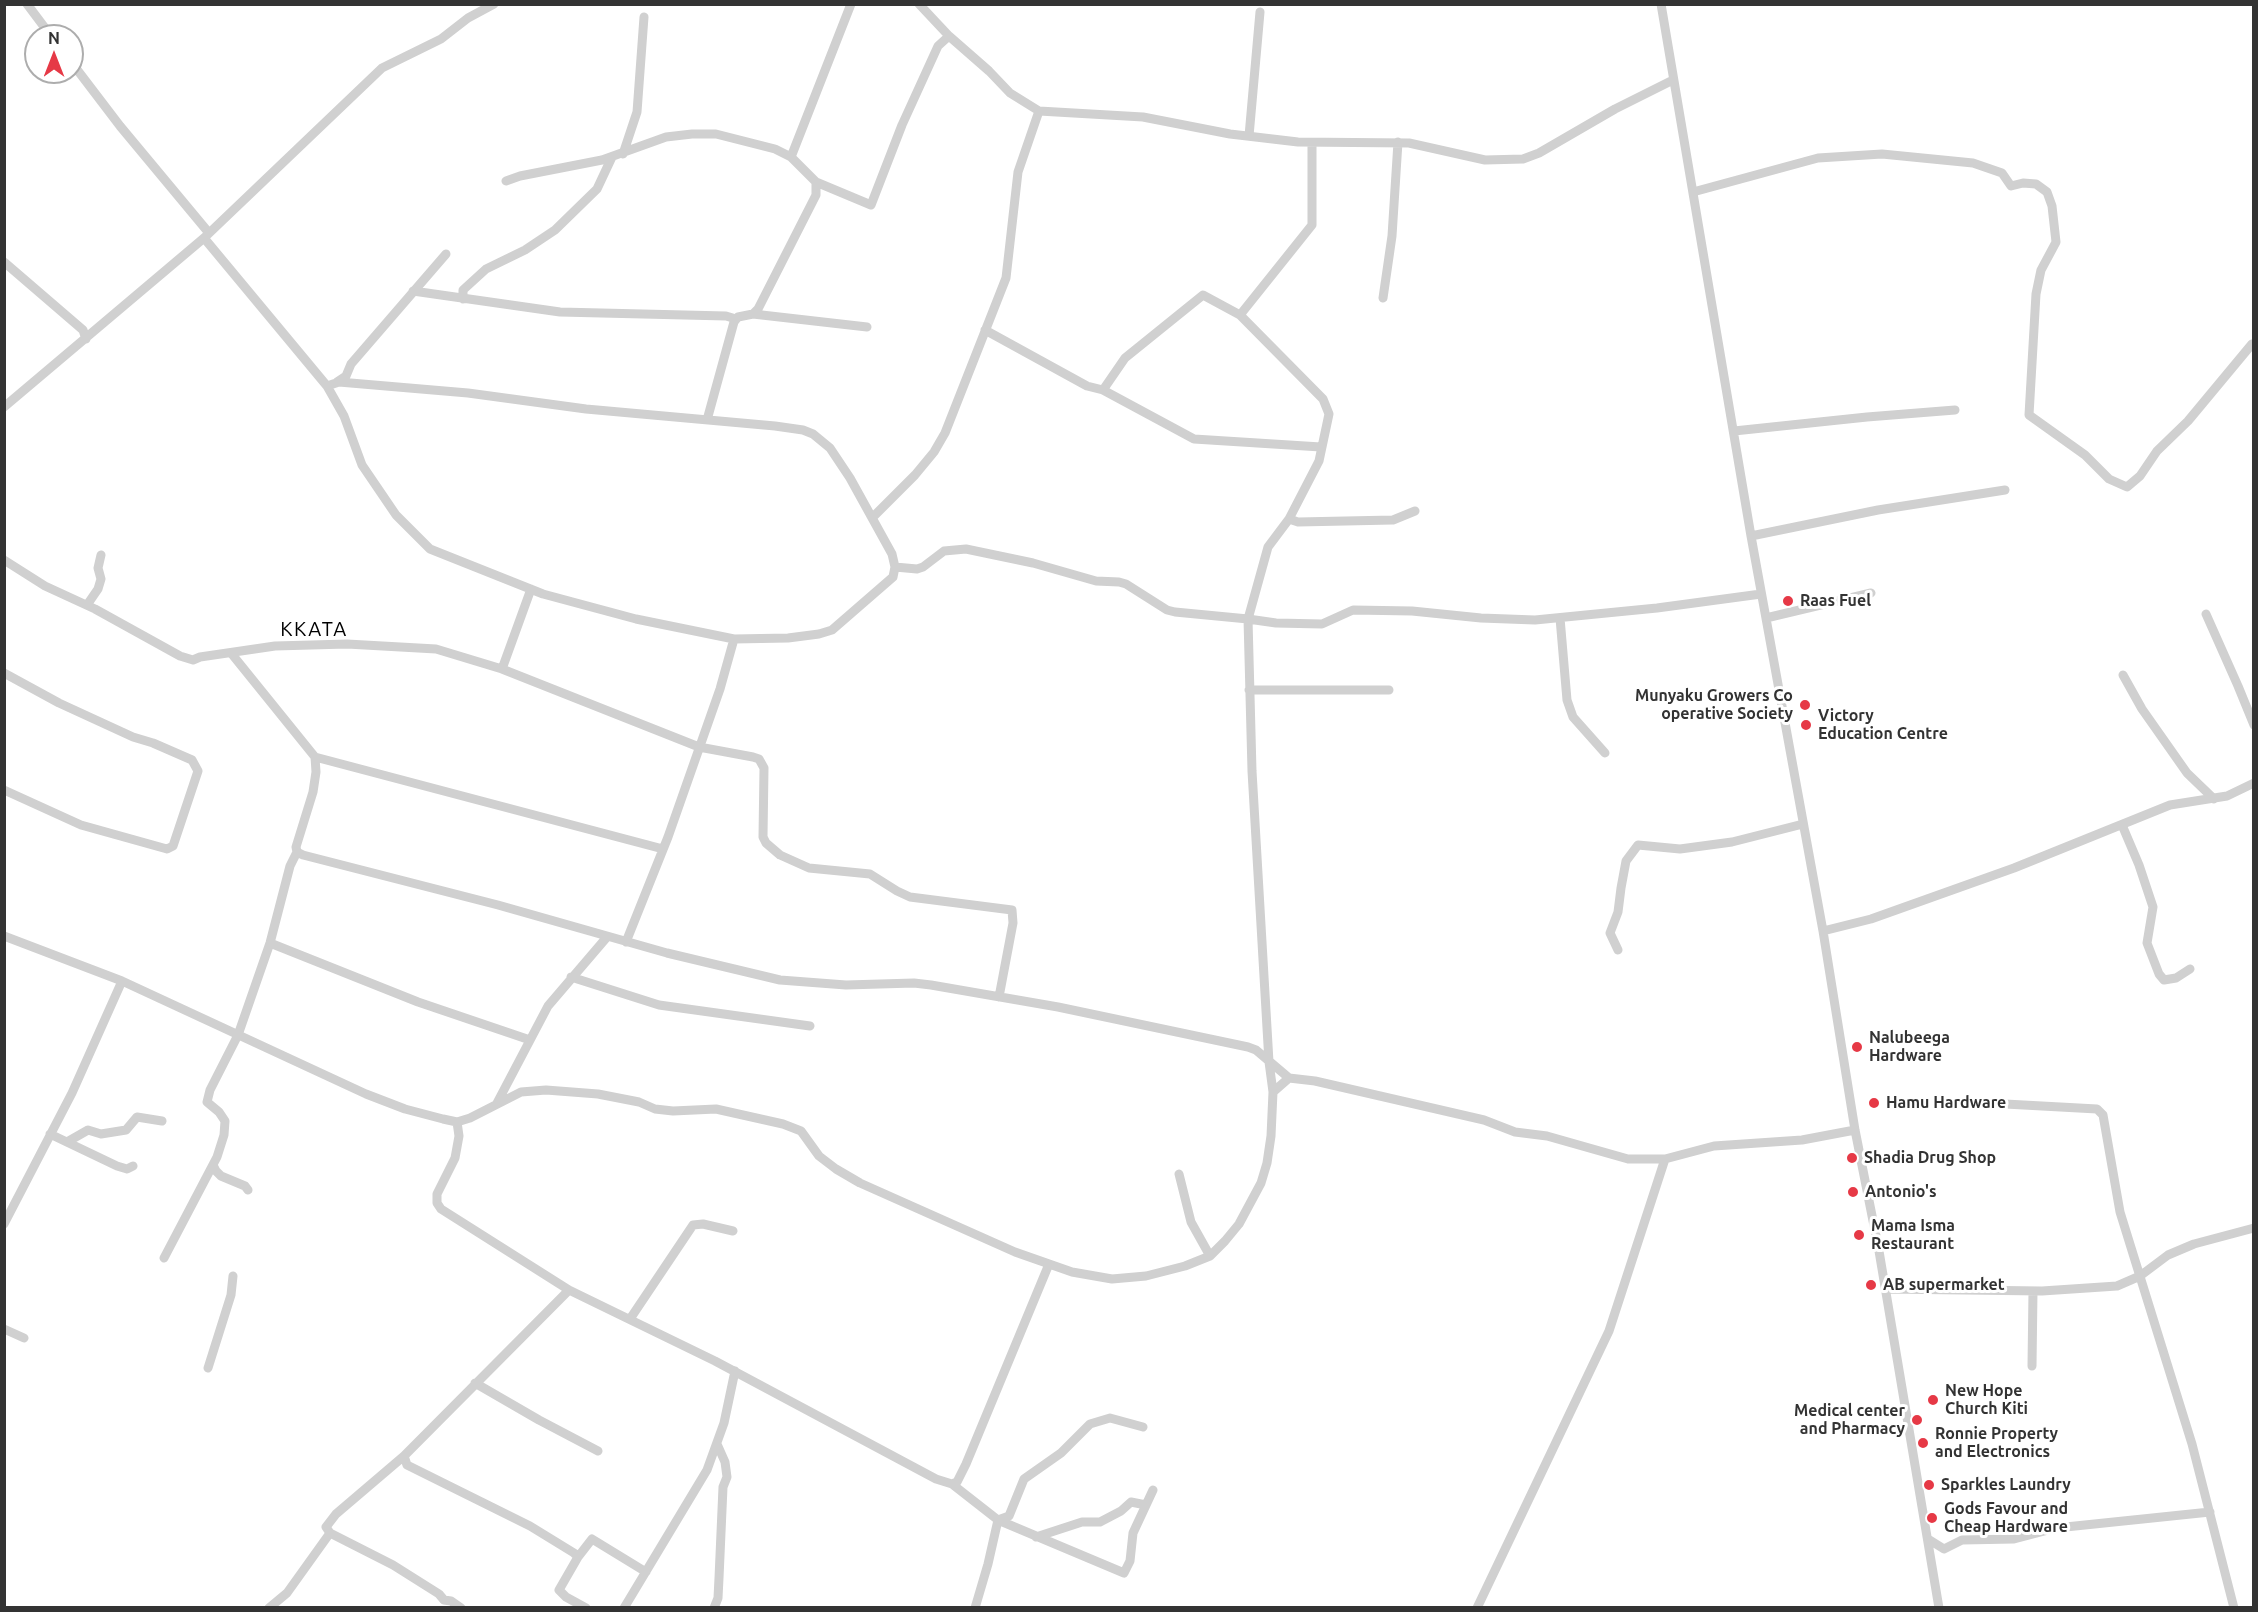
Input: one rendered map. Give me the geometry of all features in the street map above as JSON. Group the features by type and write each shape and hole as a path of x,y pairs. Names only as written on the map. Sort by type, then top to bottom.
{"street":[{"path":"27,4 42,24"},
{"path":"4,407 206,235 382,68 441,39 468,18 494,4"},
{"path":"790,157 851,4"},
{"path":"919,4 949,36 1010,93 1039,111 1143,117 1249,136 1312,144 1398,142 1430,146 1485,160 1523,159 1539,153 1615,109 1673,80"},
{"path":"1661,4 1761,594 1823,932 1939,1608"},
{"path":"1249,136 1260,12"},
{"path":"623,154 637,112 644,17"},
{"path":"506,181 612,157 666,138 692,134 716,134 775,149 790,157 816,182 871,205 902,125 938,46 949,36"},
{"path":"84,79 327,386 344,416 362,465 396,515 430,549 543,594 636,619 734,639 788,639 832,630 895,574 892,554 850,478 830,448 813,434 792,428 586,409 468,393 338,382"},
{"path":"872,518 915,475 934,452 945,433 1006,278 1018,172 1039,111"},
{"path":"1383,298 1392,236 1398,142"},
{"path":"1240,315 1312,225 1312,144"},
{"path":"1693,192 1818,158 1882,154 1973,163 2002,173 2011,186 2023,183 2036,184 2047,192 2052,206 2056,242 2041,270 2036,294 2029,415 2085,455 2109,479 2127,487 2140,476 2157,451 2188,421 2252,344"},
{"path":"463,299 463,290 486,269 525,250 555,230 597,189 612,157"},
{"path":"753,314 759,309 816,195 816,182"},
{"path":"327,386 346,376 351,364 446,254"},
{"path":"4,262 83,330 86,339"},
{"path":"413,291 560,312 726,316 736,319 753,314 867,327"},
{"path":"4,936 122,981 405,1110 457,1122 470,1118 521,1092 546,1089 598,1094 639,1102 655,1109 673,1111 716,1109 783,1124 801,1131 819,1156 860,1183 1015,1252 1072,1272 1112,1279 1146,1276 1185,1266 1210,1256 1239,1224 1261,1184 1271,1136 1273,1092 1269,1062 1249,690 1248,619 1268,547 1289,519 1319,461 1329,414 1323,399 1240,315 1203,295 1125,358 1103,390"},
{"path":"707,420 736,319"},
{"path":"986,330 1087,386 1103,390 1194,439 1321,447"},
{"path":"1734,431 1955,410"},
{"path":"1751,536 1878,510 2005,490"},
{"path":"1289,519 1298,522 1393,520 1415,511"},
{"path":"895,567 923,567 944,551 966,549 1033,563 1096,580 1126,584 1167,610 1175,612 1276,623 1322,624 1353,610 1412,611 1524,620 1560,618 1761,594"},
{"path":"87,605 98,589 101,579 98,568 101,555"},
{"path":"4,560 45,586 87,605 180,656 193,660 275,646 347,644 436,649 502,669 699,747 753,757 762,763 763,837 772,849 789,860 809,868 870,874 910,897 1012,910 1013,923 999,996"},
{"path":"502,669 531,588"},
{"path":"1766,618 1871,593"},
{"path":"2206,614 2253,725"},
{"path":"1560,618 1567,700 1574,717 1605,753"},
{"path":"626,942 663,849 720,689 734,639"},
{"path":"164,1257 213,1165 224,1135 225,1121 219,1112 207,1102 210,1090 238,1035 270,943 290,866 297,852 300,830 313,792 316,772 315,757 231,653"},
{"path":"4,674 122,732 192,760 198,771 173,846 167,849 81,825 4,790"},
{"path":"2123,675 2142,709 2187,773 2214,799"},
{"path":"1249,690 1389,690"},
{"path":"315,757 663,849"},
{"path":"1823,932 1871,920 2014,868 2170,805 2227,796 2253,783"},
{"path":"1618,950 1610,933 1618,912 1626,861 1638,845 1680,849 1732,842 1803,824"},
{"path":"2122,825 2153,907 2147,943 2159,974 2164,980 2176,978 2190,969"},
{"path":"297,852 498,905 607,937 780,980 846,985 914,983 999,996 1248,1047 1256,1050 1289,1078 1315,1081 1473,1117 1515,1132 1547,1136 1628,1159 1665,1160 1714,1146 1802,1140 1856,1130"},
{"path":"497,1103 548,1006 607,937"},
{"path":"270,943 418,1002 530,1040"},
{"path":"571,977 660,1005 810,1026"},
{"path":"4,1224 72,1093 122,981"},
{"path":"1273,1092 1289,1078"},
{"path":"1987,1103 2097,1110 2103,1116 2120,1212 2188,1433 2234,1608"},
{"path":"67,1142 88,1130 100,1134 126,1130 137,1118 162,1122"},
{"path":"457,1122 459,1136 455,1158 437,1194 437,1203 441,1209 569,1290 735,1371 936,1479 952,1484 998,1520 1125,1574 1130,1561 1133,1533 1153,1490"},
{"path":"50,1134 117,1166 127,1169 133,1166"},
{"path":"1477,1608 1609,1331 1665,1160"},
{"path":"213,1165 221,1176 245,1186 248,1190"},
{"path":"1179,1174 1191,1222 1210,1256"},
{"path":"630,1319 693,1225 704,1224 733,1231"},
{"path":"1885,1289 2033,1291 2116,1286 2140,1276 2168,1255 2194,1244 2253,1228"},
{"path":"952,1484 957,1482 966,1464 1049,1264"},
{"path":"208,1368 231,1294 233,1276"},
{"path":"461,1608 451,1601 444,1600 439,1594 393,1565 330,1533 326,1527 336,1514 404,1456 569,1290"},
{"path":"2032,1366 2033,1291"},
{"path":"4,1329 24,1338"},
{"path":"624,1608 706,1470 724,1423 735,1371"},
{"path":"475,1383 598,1451"},
{"path":"998,1520 1009,1516 1024,1479 1061,1453 1090,1424 1110,1418 1143,1427"},
{"path":"714,1608 718,1598 723,1487 728,1477 725,1462 717,1444"},
{"path":"404,1456 407,1465 530,1526 578,1557"},
{"path":"1036,1537 1082,1522 1100,1522 1121,1511 1131,1502 1146,1506"},
{"path":"1928,1539 1944,1549 1962,1540 2014,1539 2056,1528 2210,1512"},
{"path":"975,1608 998,1520"},
{"path":"269,1608 287,1593 330,1533"},
{"path":"586,1608 558,1590 592,1539 646,1572"}],"place":[{"name":"Raas Fuel","path":"1788,601"},
{"name":"Munyaku Growers Co operative Society","path":"1805,705"},
{"name":"Victory Education Centre","path":"1806,725"},
{"name":"Nalubeega Hardware","path":"1857,1047"},
{"name":"Hamu Hardware","path":"1874,1103"},
{"name":"Shadia Drug Shop","path":"1852,1158"},
{"name":"Antonio's","path":"1853,1192"},
{"name":"Mama Isma Restaurant","path":"1859,1235"},
{"name":"AB supermarket","path":"1871,1285"},
{"name":"New Hope Church Kiti","path":"1933,1400"},
{"name":"Medical center and Pharmacy","path":"1917,1420"},
{"name":"Ronnie Property and Electronics","path":"1923,1443"},
{"name":"Sparkles Laundry","path":"1929,1485"},
{"name":"Gods Favour and Cheap Hardware","path":"1932,1518"}],"district":[{"name":"KKATA","path":"314,629"}]}
